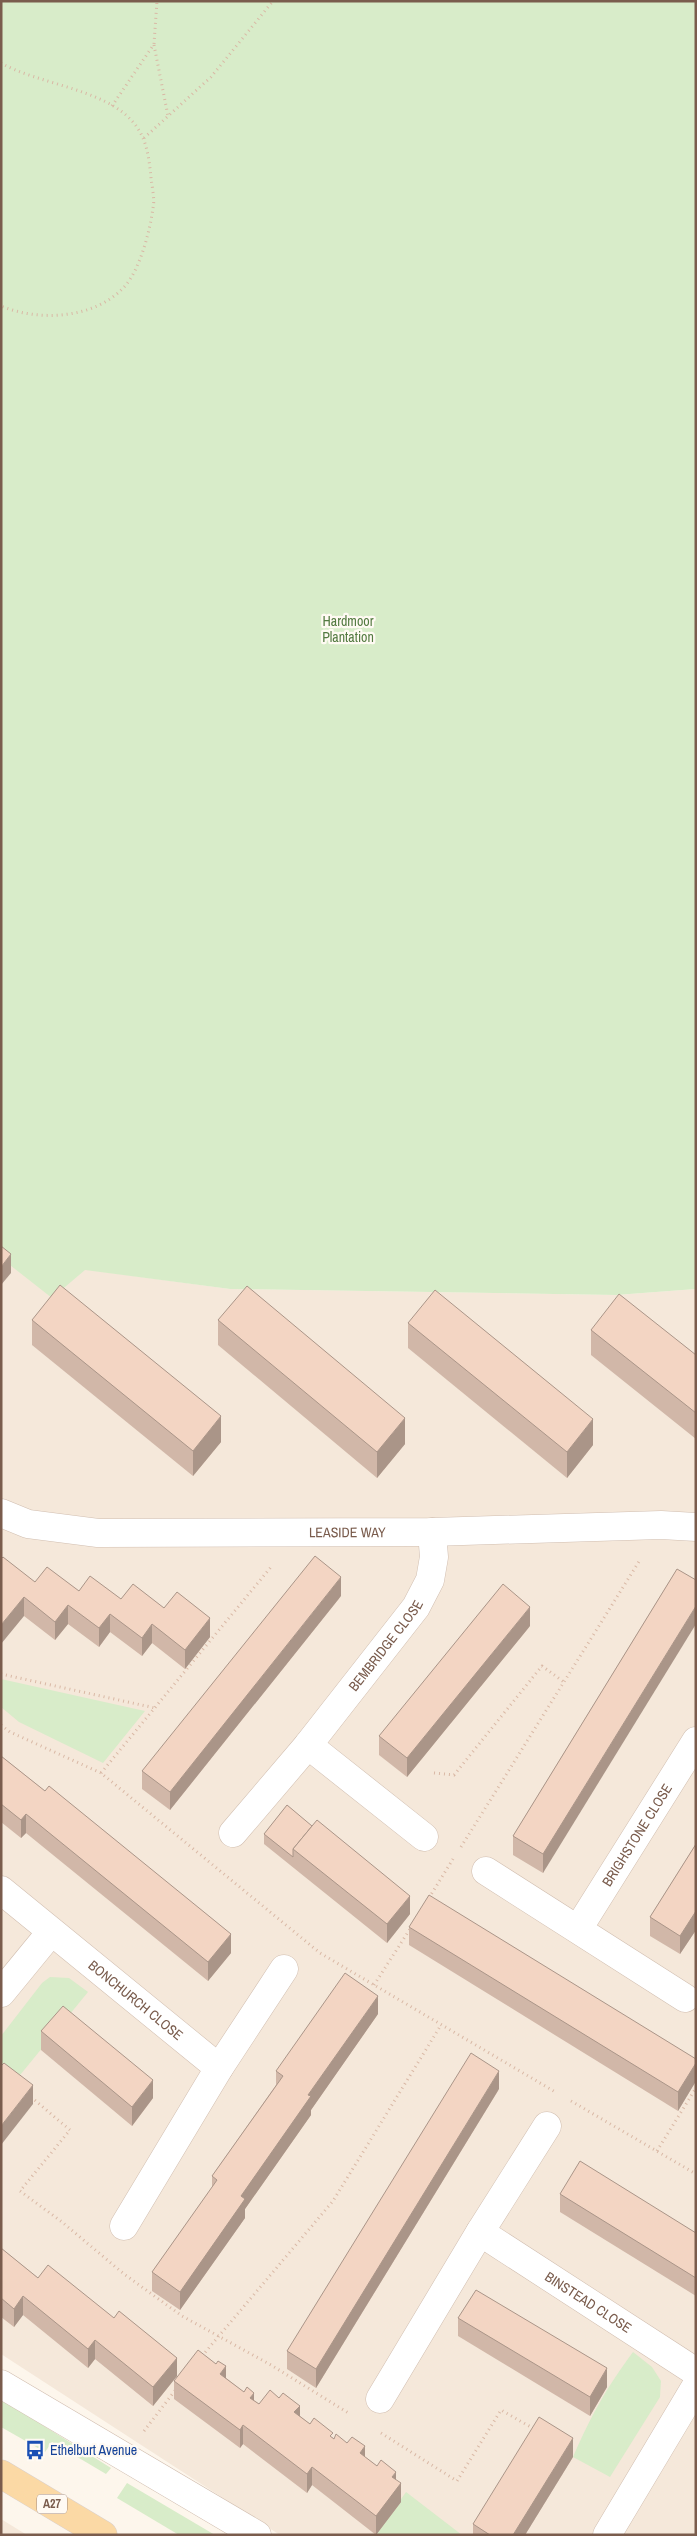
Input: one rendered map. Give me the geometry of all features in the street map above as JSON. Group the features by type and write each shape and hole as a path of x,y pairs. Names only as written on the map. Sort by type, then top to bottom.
{"main road":[{"name":"A27","path":"1,2474 104,2535"}],"street":[{"name":"LEASIDE WAY","path":"1,1513 28,1524 98,1533 432,1532 661,1526 696,1527"},
{"name":"BEMBRIDGE CLOSE","path":"233,1833 308,1745 416,1607 430,1580 434,1557 432,1532"},
{"name":"BRIGHSTONE CLOSE","path":"578,1930 696,1741"},
{"path":"308,1745 424,1837"},
{"path":"486,1871 685,1998"},
{"name":"BONCHURCH CLOSE","path":"1,1890 219,2068"},
{"path":"1,1993 52,1932"},
{"path":"124,2226 219,2068 284,1970"},
{"path":"380,2399 480,2232 547,2126"},
{"name":"BINSTEAD CLOSE","path":"480,2232 696,2372"},
{"path":"1,2384 257,2535"},
{"path":"607,2535 696,2386"}],"path":[{"path":"157,1 154,44 168,116"},
{"path":"144,138 211,77 273,1"},
{"path":"112,106 154,44"},
{"path":"1,63 112,106 132,121 144,138 149,159 154,207 139,264 126,286 111,299 82,312 54,316 11,310 1,306"},
{"path":"427,1901 661,1526"},
{"path":"102,1773 299,1533"},
{"path":"434,1773 454,1775 542,1666 564,1682"},
{"path":"1,1674 155,1708"},
{"path":"1,1725 10,1732 102,1773 320,1953 562,2096"},
{"path":"374,1985 411,1926"},
{"path":"200,2358 333,2201 441,2025"},
{"path":"657,2151 696,2088"},
{"path":"25,2092 70,2130 20,2191 132,2280 182,2316 356,2417"},
{"path":"570,2101 696,2174"},
{"path":"126,2457 178,2387"},
{"path":"372,2428 457,2481 501,2410 540,2433"}],"shaded area":[{"path":"1,1258 230,1289 616,1295 696,1289 696,2535 280,2535 1,2354"},
{"path":"1,2519 27,2535 1,2535"}],"green space":[{"name":"Hardmoor Plantation","path":"1,1 696,1 696,1289 616,1295 230,1289 85,1270 52,1298 1,1258"},
{"path":"1,1679 145,1711 103,1763 19,1722 1,1707"},
{"path":"50,1977 69,1978 88,1992 16,2080 1,2068 1,2036 42,1983"},
{"path":"633,2352 652,2367 661,2381 660,2397 610,2477 573,2457 600,2403"},
{"path":"1,2399 111,2468 106,2474 52,2442 45,2452 1,2427"},
{"path":"127,2483 215,2535 179,2535 117,2498"},
{"path":"406,2492 462,2535 376,2535"}],"building":[{"path":"1,1246 11,1254 1,1267"},
{"path":"60,1285 221,1416 193,1451 32,1320"},
{"path":"247,1286 405,1418 377,1452 218,1320"},
{"path":"435,1290 593,1419 567,1452 408,1323"},
{"path":"619,1294 696,1355 696,1413 591,1330"},
{"path":"315,1556 341,1577 170,1792 142,1771"},
{"path":"3,1557 35,1582 47,1567 79,1591 90,1576 121,1599 133,1584 164,1608 177,1592 210,1618 185,1650 152,1624 142,1638 110,1614 99,1628 68,1605 55,1622 24,1597 1,1625 1,1559"},
{"path":"677,1569 696,1580 696,1606 543,1854 513,1836"},
{"path":"503,1584 530,1607 407,1758 379,1736"},
{"path":"1,1756 45,1791 49,1786 231,1934 208,1962 26,1814 21,1820 1,1804"},
{"path":"287,1805 312,1826 293,1849 293,1857 264,1834"},
{"path":"317,1820 410,1896 387,1924 293,1849"},
{"path":"696,1844 696,1911 680,1936 650,1917"},
{"path":"429,1895 696,2059 696,2063 678,2092 409,1927"},
{"path":"345,1973 378,1996 308,2095 311,2096 241,2196 245,2199 180,2292 152,2272 217,2180 212,2176 283,2076 276,2071"},
{"path":"63,2006 153,2080 132,2107 41,2031"},
{"path":"471,2053 499,2071 316,2369 287,2351"},
{"path":"4,2063 33,2085 1,2126 1,2066"},
{"path":"580,2161 696,2233 696,2278 560,2194"},
{"path":"1,2248 38,2278 48,2265 114,2318 119,2311 177,2358 153,2387 95,2340 88,2349 23,2296 14,2309 1,2298"},
{"path":"476,2290 607,2368 590,2397 458,2318"},
{"path":"198,2350 216,2364 218,2361 226,2366 220,2374 244,2392 247,2387 254,2393 250,2398 259,2404 270,2390 279,2398 283,2393 300,2406 294,2412 310,2424 314,2418 333,2433 330,2436 334,2439 336,2434 347,2443 352,2437 365,2446 360,2453 377,2466 381,2460 396,2472 392,2477 401,2483 376,2516 312,2467 307,2474 243,2425 240,2430 174,2381"},
{"path":"539,2417 573,2438 513,2535 490,2535 473,2524"}],"place":[{"name":"Ethelburt Avenue","path":"35,2450"}]}
